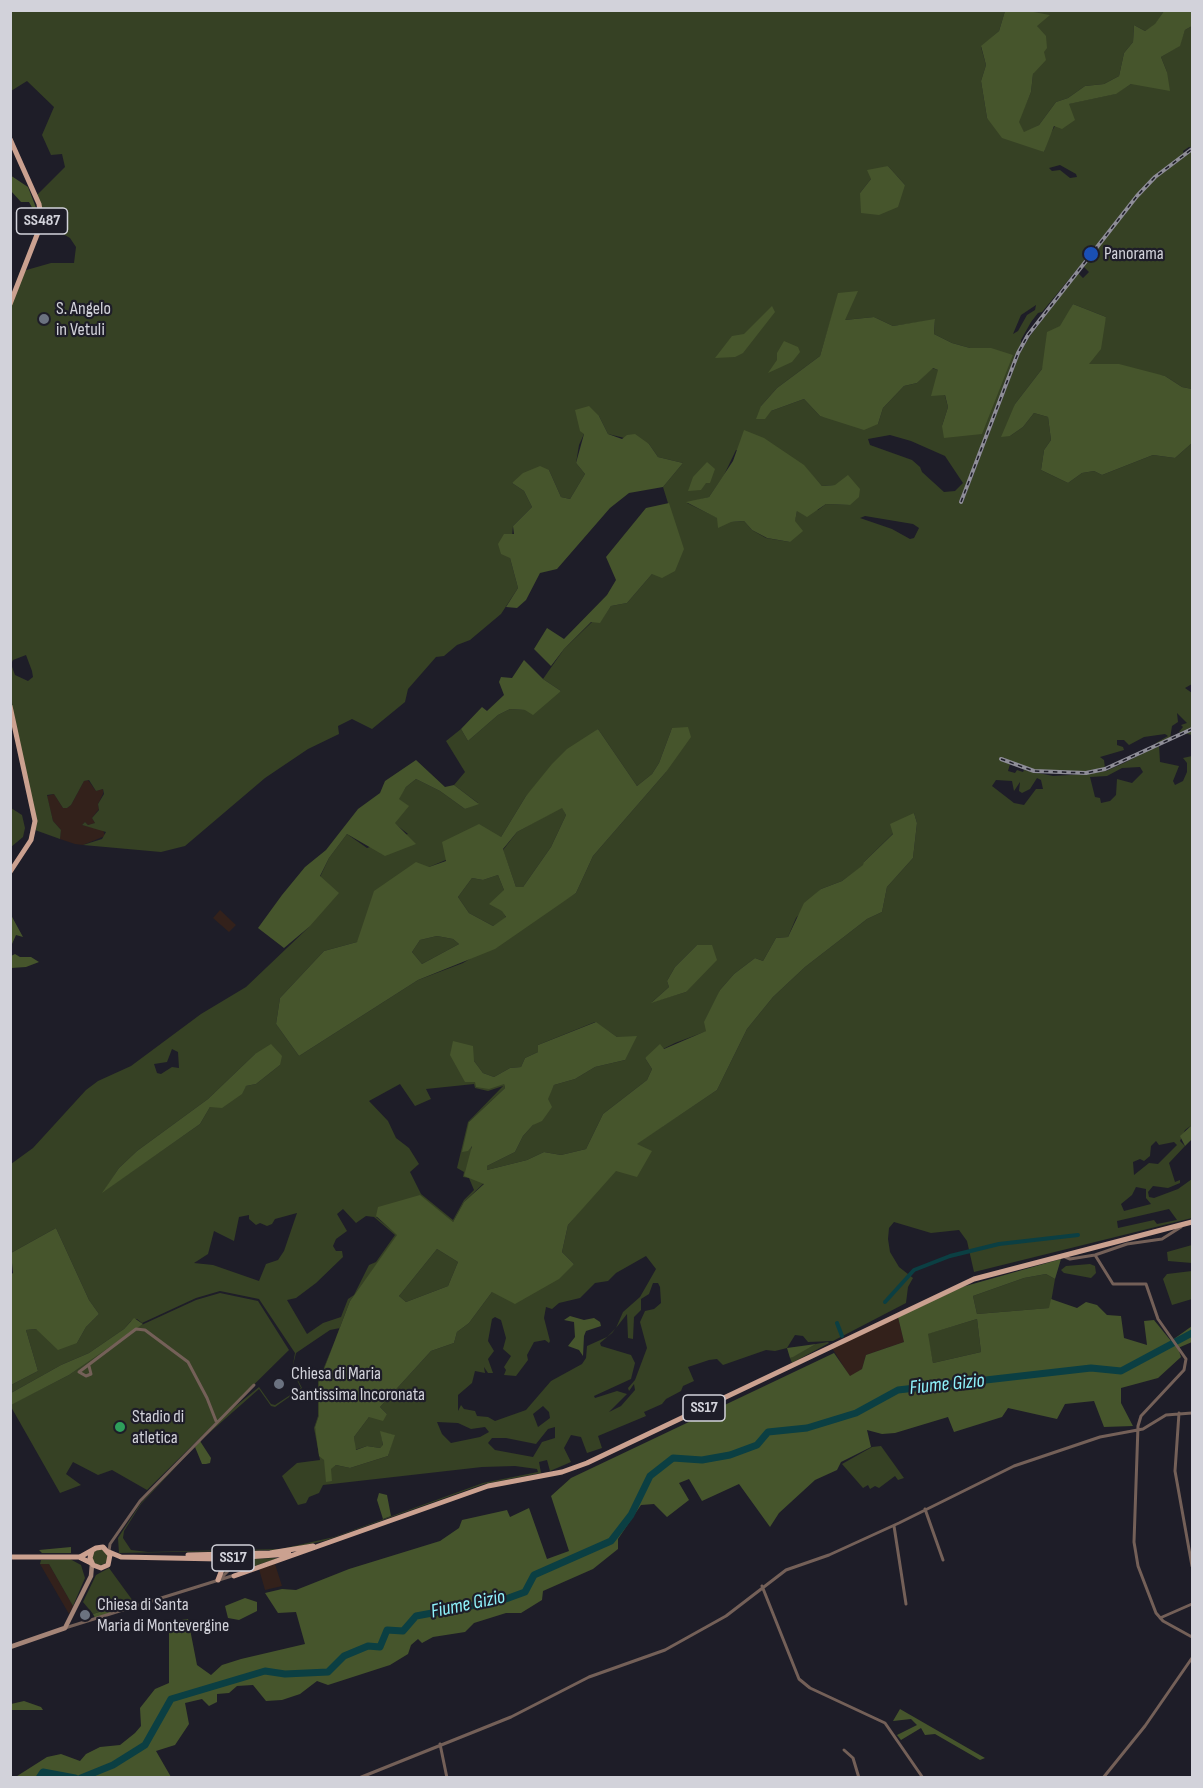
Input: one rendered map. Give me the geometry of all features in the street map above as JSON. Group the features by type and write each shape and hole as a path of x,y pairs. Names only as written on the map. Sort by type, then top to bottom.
{"main road":[{"name":"SS487","path":"10,139 39,204 42,222 10,304"},
{"path":"10,706 35,821 31,840 10,872"},
{"name":"SS17","path":"109,1552 121,1557 262,1558 305,1551 488,1486 562,1472 587,1463 953,1287 1018,1266 1127,1242 1192,1222"},
{"name":"SS17","path":"159,1557 270,1553 338,1540"},
{"path":"10,1557 79,1557 102,1547 109,1552 109,1562 92,1576 65,1628 10,1647"},
{"path":"92,1551 92,1576"},
{"path":"234,1576 305,1551"},
{"path":"79,1557 102,1568"},
{"name":"SS17","path":"109,1562 121,1557"},
{"path":"210,1558 223,1567 217,1580"}],"street":[{"path":"1062,1256 1070,1259 1095,1255 1127,1242"},
{"path":"1095,1255 1113,1284 1146,1284 1158,1319 1175,1340 1186,1359 1185,1370 1141,1416 1138,1430 1135,1550 1149,1595 1160,1618 1192,1637"},
{"path":"89,1366 136,1329 145,1330 188,1362 216,1421"},
{"path":"109,1552 113,1540 140,1501 216,1421 254,1385"},
{"path":"1179,1413 1175,1471 1192,1566"},
{"path":"359,1778 512,1717 589,1677 678,1644 726,1616 762,1586 786,1570 829,1555 1025,1461 1100,1437 1138,1430 1161,1417 1192,1413"},
{"path":"925,1509 943,1560"},
{"path":"894,1525 906,1604"},
{"path":"102,1547 113,1540"},
{"path":"65,1628 78,1626 234,1576 243,1570 241,1563 235,1563 226,1575 217,1580"},
{"path":"762,1586 800,1679 810,1688 885,1723 923,1778"},
{"path":"1160,1618 1192,1604"},
{"path":"70,1620 78,1626"},
{"path":"1103,1778 1145,1726 1192,1658"},
{"path":"440,1744 447,1778"},
{"path":"844,1750 853,1758 859,1778"}],"shaded area":[{"path":"88,780 96,791 103,789 103,794 98,804 99,809 92,818 95,823 88,825 85,822 82,825 103,830 105,836 83,845 60,839 61,830 53,821 47,796 54,794 63,808 67,808 84,781"},
{"path":"220,910 236,925 229,932 213,918"},
{"path":"898,1317 904,1342 866,1355 862,1369 850,1377 832,1348"},
{"path":"40,1564 49,1564 73,1606 69,1614"},
{"path":"275,1564 282,1586 265,1590 259,1569"}],"green space":[{"path":"1192,10 1192,26 1185,30 1180,46 1161,57 1167,72 1170,91 1131,84 1116,94 1069,104 1075,120 1062,129 1054,126 1044,152 1002,138 987,118 981,81 986,65 981,46 999,31 1005,11 1028,11 1050,15 1037,26 1046,36 1047,48 1044,52 1046,60 1033,74 1031,92 1019,122 1024,132 1039,125 1056,102 1068,98 1085,86 1104,84 1119,76 1124,53 1133,42 1134,25 1145,31 1155,24 1164,11"},
{"path":"11,11 1005,11 999,31 981,47 986,65 981,81 987,118 1044,152 1049,136 1068,104 1115,94 1131,84 1167,72 1161,57 1179,46 1185,30 1192,26 1192,147 1183,151 1184,154 1154,176 1042,312 1038,313 1031,322 1021,340 960,501 963,502 1020,353 1030,336 1078,273 1083,278 1089,272 1083,266 1138,197 1156,178 1192,151 1192,389 1182,387 1165,376 1088,364 1106,317 1073,304 1042,369 1015,404 1010,436 1023,427 1034,413 1048,417 1051,440 1044,450 1041,470 1068,483 1082,473 1094,471 1102,475 1153,455 1175,458 1192,443 1192,684 1185,688 1192,693 1192,735 1179,732 1183,727 1181,725 1187,723 1177,713 1178,722 1172,726 1170,739 1159,745 1160,762 1179,766 1173,781 1175,785 1183,781 1187,772 1187,763 1183,758 1192,756 1192,1125 1185,1130 1180,1141 1185,1146 1169,1163 1175,1182 1180,1180 1180,1183 1168,1188 1153,1186 1148,1192 1149,1197 1154,1198 1178,1189 1192,1179 1192,1218 974,1272 967,1241 959,1230 931,1233 894,1222 889,1228 890,1252 899,1267 913,1278 908,1287 906,1303 833,1341 808,1342 803,1336 795,1335 787,1348 775,1351 766,1350 723,1365 717,1359 688,1367 694,1381 683,1386 681,1391 666,1399 662,1404 644,1412 646,1416 598,1436 602,1448 587,1453 581,1437 571,1435 564,1448 571,1462 550,1471 547,1460 539,1462 541,1473 484,1484 324,1541 281,1550 119,1553 118,1538 141,1503 220,1419 259,1387 271,1404 275,1405 301,1388 292,1369 302,1388 275,1407 271,1406 259,1389 200,1441 141,1504 124,1531 123,1538 131,1550 148,1552 281,1549 334,1537 483,1483 538,1472 537,1469 515,1466 482,1467 323,1485 319,1493 309,1497 306,1503 298,1505 282,1476 297,1463 320,1460 314,1428 318,1416 318,1382 335,1341 319,1382 319,1415 315,1427 324,1460 330,1469 336,1465 350,1468 388,1456 394,1435 381,1432 383,1446 380,1448 367,1446 355,1450 354,1437 369,1417 387,1414 380,1407 431,1351 454,1343 457,1332 469,1323 492,1292 574,1264 562,1252 568,1225 636,1144 717,1090 747,1029 773,997 805,967 867,919 882,912 887,887 913,858 917,823 914,813 864,862 864,865 842,881 821,889 796,918 788,937 776,938 763,961 755,958 734,974 720,990 707,1031 645,1058 652,1069 647,1080 603,1114 586,1149 561,1155 544,1152 527,1160 487,1170 487,1166 515,1152 523,1136 533,1125 554,1085 575,1079 595,1067 625,1060 617,1037 595,1022 538,1045 538,1052 525,1058 521,1067 510,1068 494,1077 483,1073 474,1061 475,1082 504,1084 505,1088 469,1122 472,1154 470,1176 484,1183 464,1202 453,1222 376,1217 398,1235 350,1301 340,1328 330,1330 296,1353 293,1367 295,1353 259,1299 220,1291 196,1298 142,1323 137,1319 131,1321 124,1329 89,1353 61,1365 11,1393 11,1385 38,1371 26,1330 36,1329 77,1343 86,1327 99,1314 89,1300 56,1228 11,1253 11,1164 33,1148 86,1090 98,1081 131,1066 201,1014 246,987 309,927 320,877 329,858 347,834 367,848 408,834 394,823 408,806 398,799 406,787 416,779 440,791 465,809 478,803 454,785 465,772 446,741 461,729 468,741 498,715 510,709 525,710 561,691 543,679 564,649 592,622 600,622 611,606 627,603 652,574 676,529 663,487 683,463 658,457 649,444 608,434 599,416 584,434 579,445 576,463 585,474 570,499 561,497 549,470 512,483 524,491 532,507 513,526 510,558 518,588 501,614 470,640 457,645 444,656 436,657 408,689 405,702 372,729 352,719 338,726 339,734 308,749 265,778 185,846 161,852 83,845 102,839 106,832 82,825 85,822 88,825 95,823 92,818 99,810 98,804 104,794 103,789 96,791 89,780 84,781 67,808 63,808 54,794 47,795 53,821 61,830 60,839 35,830 11,706 10,304 23,271 51,263 74,263 76,247 70,238 42,222 36,196 65,167 62,154 51,155 42,135 54,107 27,81 11,91","holes":["1060,165 1076,174 1077,177 1070,178 1060,170 1052,171 1049,168","888,166 905,185 860,193 871,179","839,293 845,320 874,317 893,326 935,320 934,334 952,343 970,348 991,348 942,426 948,407 938,370 932,368 917,383 904,386 883,408 878,424 820,416 804,399 771,411 761,406 777,388 820,356","1036,305 1035,310 1027,315 1018,331 1013,334 1021,315","890,435 911,441 945,456 963,483 955,491 944,492 912,460 870,445 868,439","736,450 803,465 822,486 835,485 850,505 826,504 818,510 797,511 790,542 766,538 752,530 744,521 731,522 718,518 687,503 709,497 724,475","865,516 913,524 919,528 914,538 910,539 892,529 860,518","26,655 33,677 28,681 15,675 11,664 13,660","672,728 666,772 593,856 576,893 463,963 418,980 299,1056 276,1024 280,998 324,951 357,942 429,867 501,837 526,796 598,729 637,786 652,774 659,763","1165,734 1168,736 1156,743 1157,746 1124,763 1106,771 1087,774 1053,776 1024,770 1023,772 1017,770 1015,773 1008,771 1010,764 1000,760 1002,758 1034,770 1086,771 1105,768 1104,760 1100,757 1124,750 1123,747 1117,745 1117,740 1124,740 1129,745 1144,737","1140,767 1143,772 1132,783 1117,779 1116,795 1110,801 1101,803 1100,798 1095,797 1090,777 1107,776 1122,768","1037,778 1041,780 1043,789 1036,789 1024,805 1014,803 992,786 996,780 1012,781 1014,791 1020,782 1019,791 1022,793 1030,789","697,945 686,992 652,1002 669,987 667,981 675,967","172,1049 178,1052 179,1068 172,1067 161,1074 157,1073 154,1064 167,1062","255,1054 280,1065 256,1084 246,1086 222,1107 210,1107 200,1124 104,1191 119,1168 137,1151 208,1099","400,1084 415,1106 431,1099 426,1089 474,1084 475,1088 488,1091 503,1086 468,1122 457,1168 464,1172 463,1177 469,1178 474,1190 464,1200 453,1220 421,1194 410,1172 419,1164 409,1148 396,1138 388,1121 369,1101","1156,1141 1159,1145 1174,1142 1177,1145 1158,1164 1149,1163 1134,1175 1133,1162 1140,1159 1144,1161 1150,1156 1151,1146","1136,1187 1146,1189 1146,1198 1151,1204 1124,1211 1121,1204 1132,1195","343,1209 356,1223 366,1216 374,1217 395,1235 376,1262 369,1265 354,1295 348,1299 341,1317 323,1323 307,1334 287,1300 296,1298 316,1283 343,1257 342,1251 336,1251 333,1246 336,1239 347,1231 337,1214","1169,1209 1177,1220 1157,1224 1154,1220 1118,1228 1117,1221","297,1213 284,1251 278,1260 266,1264 259,1281 213,1265 194,1263 208,1254 214,1231 234,1241 239,1217 249,1215 249,1219 256,1225 260,1223 267,1226 275,1219","646,1256 656,1269 640,1297 623,1312 616,1328 607,1337 587,1346 586,1358 582,1364 551,1381 526,1410 495,1421 488,1417 477,1416 475,1411 464,1409 461,1405 458,1411 458,1395 472,1383 475,1371 485,1373 484,1367 488,1373 493,1373 488,1359 494,1351 488,1341 492,1319 495,1317 501,1320 506,1338 503,1349 511,1356 504,1367 506,1370 504,1375 516,1376 528,1360 527,1355 534,1342 545,1340 549,1343 550,1341 544,1318 546,1307 552,1309 559,1303 580,1298 595,1283 608,1281 616,1273","653,1283 658,1283 661,1303 654,1309 645,1311 640,1322 647,1348 635,1380 628,1388 629,1391 634,1384 635,1390 621,1406 609,1412 627,1394 617,1391 595,1398 594,1396 631,1379 635,1363 631,1355 601,1346 600,1343 612,1333 627,1314 628,1338 633,1339 634,1317 641,1310 641,1299 649,1294","543,1406 549,1412 550,1418 538,1427 533,1414","437,1422 458,1423 471,1429 485,1427 489,1432 480,1437 451,1443 442,1434","555,1427 555,1438 542,1442 533,1457 495,1450 488,1443 492,1438 506,1438 536,1444 548,1429"]},
{"path":"1028,11 1164,11 1155,25 1145,31 1134,25 1133,42 1124,53 1119,76 1104,84 1085,86 1068,98 1056,102 1039,125 1024,133 1018,122 1031,92 1033,74 1044,52 1037,26"},
{"path":"888,166 905,185 898,207 879,215 861,213 860,193 871,179 867,170"},
{"path":"10,175 28,187 38,213 35,213 29,202 21,202 11,191"},
{"path":"858,291 845,320 874,317 893,326 935,319 934,334 952,343 970,348 991,348 1013,355 982,434 944,438 942,426 948,407 945,395 931,396 938,370 933,368 917,383 904,386 883,408 878,424 864,430 820,416 804,399 771,411 765,419 756,419 761,406 777,388 820,356 838,293"},
{"path":"1073,304 1106,317 1101,349 1089,364 1119,364 1165,376 1182,387 1192,389 1192,443 1175,458 1153,455 1102,475 1094,471 1082,473 1068,483 1041,470 1044,450 1051,440 1048,417 1034,413 1023,427 1010,436 1001,437 1015,404 1042,369 1047,332 1060,326"},
{"path":"772,306 775,312 743,353 735,357 715,358 732,336 744,334"},
{"path":"784,341 798,347 800,352 792,362 768,373 777,360 777,353"},
{"path":"589,406 599,416 608,434 622,439 627,435 635,434 649,444 658,457 683,463 663,487 629,493 610,508 557,569 540,573 526,600 517,608 506,607 518,588 510,558 501,554 498,544 504,534 514,534 513,526 532,507 524,491 512,483 523,473 540,466 549,470 561,497 570,499 585,474 576,463 584,434 580,431 575,410"},
{"path":"744,430 764,438 804,465 822,486 835,485 848,475 860,489 859,497 850,505 826,504 807,517 797,511 795,521 803,531 790,542 767,538 752,530 744,521 731,522 718,528 717,518 686,502 709,497 733,461"},
{"path":"707,462 715,469 710,483 706,483 701,490 688,491 693,477"},
{"path":"669,503 684,549 675,571 662,578 652,574 627,603 611,606 600,623 591,622 564,649 551,666 534,649 547,628 564,639 607,595 616,580 606,557 646,508"},
{"path":"524,660 543,679 561,691 533,715 525,710 510,709 498,715 468,741 461,729 482,707 487,711 504,695 499,682 501,677 512,678"},
{"path":"688,727 691,737 666,772 593,856 576,893 495,949 418,980 299,1056 276,1024 280,998 324,951 357,942 374,891 416,862 429,867 446,861 442,842 479,824 501,837 526,796 552,764 567,749 598,729 637,786 652,774 659,763 672,728","holes":["562,808 566,815 551,847 523,887 516,887 503,849 517,832","498,875 504,890 489,904 502,911 506,917 493,926 469,913 458,897 472,878 483,880","437,936 453,939 459,944 422,964 412,952 420,940"]},
{"path":"416,760 445,787 454,785 479,804 465,809 440,791 416,779 406,787 399,799 409,806 395,823 416,844 385,856 347,834 329,858 320,876 339,893 309,927 284,948 258,928 305,867 326,850 358,809 380,793 385,781"},
{"path":"562,807 566,815 551,847 523,887 516,887 503,850 517,832"},
{"path":"11,808 22,815 25,828 23,837 11,847"},
{"path":"914,813 917,823 913,858 887,887 882,912 867,919 805,967 773,997 747,1029 717,1090 637,1144 652,1151 637,1177 616,1171 568,1225 562,1252 574,1264 559,1279 515,1304 492,1292 469,1323 457,1332 454,1343 431,1351 380,1407 387,1414 383,1421 369,1417 354,1437 356,1450 367,1446 380,1448 383,1445 380,1431 395,1435 388,1456 350,1468 336,1465 331,1469 332,1481 326,1482 324,1460 319,1456 315,1427 319,1415 319,1382 350,1301 397,1235 376,1216 378,1207 420,1195 453,1222 464,1202 484,1184 464,1176 472,1146 468,1151 462,1152 469,1122 505,1088 504,1084 489,1089 476,1087 475,1082 465,1082 450,1055 453,1041 473,1046 474,1061 483,1073 494,1077 510,1068 521,1067 525,1058 538,1052 538,1045 596,1022 617,1037 637,1036 625,1060 595,1067 575,1079 554,1085 548,1099 552,1107 542,1121 533,1125 523,1136 515,1152 487,1166 487,1170 527,1160 544,1152 561,1155 586,1149 603,1114 647,1080 652,1069 645,1058 660,1044 664,1049 706,1031 704,1022 720,990 734,974 755,958 763,961 776,938 788,937 804,903 821,889 842,881 863,865 893,834 890,824","holes":["437,1249 458,1262 448,1286 406,1302 399,1296"]},
{"path":"498,875 504,890 503,911 506,918 493,926 469,913 458,897 472,878 483,880"},
{"path":"11,915 23,937 16,935 12,944"},
{"path":"437,936 453,939 459,944 422,964 412,952 420,940"},
{"path":"697,945 712,945 717,960 686,992 651,1003 669,987 667,981 675,967"},
{"path":"15,954 20,957 31,957 39,962 26,967 11,968 11,956"},
{"path":"271,1044 282,1056 280,1065 256,1084 246,1086 242,1094 222,1108 210,1107 200,1124 102,1193 119,1168 137,1151 208,1099 255,1054"},
{"path":"1192,1125 1192,1139 1185,1146 1180,1136"},
{"path":"56,1228 89,1300 99,1314 86,1327 77,1343 58,1350 36,1329 26,1330 38,1371 11,1385 10,1275 13,1273 11,1253"},
{"path":"1192,1245 1192,1263 1168,1261 1167,1252"},
{"path":"437,1249 458,1262 448,1286 406,1302 399,1296"},
{"path":"1061,1259 1055,1279 1046,1274 1024,1278 973,1296 977,1314 1049,1308 1051,1299 1077,1308 1086,1302 1097,1305 1107,1315 1121,1316 1124,1338 1147,1345 1144,1321 1154,1320 1171,1341 1192,1326 1192,1342 1178,1348 1181,1357 1158,1378 1121,1388 1121,1403 1133,1426 1104,1427 1094,1401 1065,1404 1057,1419 1008,1408 1002,1417 954,1432 948,1417 895,1433 882,1434 867,1430 871,1447 841,1462 837,1470 815,1480 779,1513 770,1527 739,1484 702,1501 689,1479 679,1483 689,1500 667,1517 654,1504 641,1505 618,1539 618,1549 593,1569 543,1591 542,1600 521,1613 506,1613 474,1623 465,1632 433,1637 422,1643 418,1639 411,1645 408,1654 390,1665 328,1685 317,1681 300,1694 282,1700 266,1701 253,1685 237,1686 229,1693 217,1694 217,1702 209,1706 202,1699 185,1703 189,1724 175,1745 156,1751 171,1777 14,1778 47,1757 61,1754 80,1761 86,1754 100,1747 120,1745 135,1733 141,1726 140,1708 155,1689 169,1683 169,1622 188,1619 197,1665 211,1675 222,1665 305,1644 296,1612 278,1613 265,1593 282,1589 296,1590 349,1569 440,1541 459,1528 462,1520 507,1510 510,1517 529,1508 547,1559 569,1551 551,1496 571,1478 834,1353 850,1376 862,1369 866,1355 904,1342 898,1317 962,1287","holes":["977,1319 981,1352 933,1363 928,1334"]},
{"path":"1090,1264 1095,1266 1096,1273 1091,1278 1064,1273 1061,1270 1066,1266"},
{"path":"1192,1271 1192,1299 1172,1305 1163,1279 1167,1274"},
{"path":"1046,1274 1055,1279 1050,1308 977,1314 973,1296 1024,1278"},
{"path":"220,1293 258,1301 289,1350 147,1490 112,1470 98,1475 73,1462 66,1474 81,1485 60,1493 10,1405 69,1375 135,1328 196,1300"},
{"path":"570,1316 584,1320 594,1318 600,1322 601,1326 586,1331 583,1356 579,1350 568,1346 575,1337 574,1322 564,1320"},
{"path":"134,1318 143,1324 69,1375 11,1405 11,1393 61,1365 89,1353 124,1329"},
{"path":"977,1319 981,1352 933,1363 927,1334"},
{"path":"828,1342 792,1363 790,1358 816,1344"},
{"path":"816,1344 793,1357 790,1358 787,1348"},
{"path":"200,1441 211,1458 210,1463 202,1464 195,1447"},
{"path":"881,1446 904,1478 898,1480 895,1476 879,1488 875,1486 870,1489 868,1485 863,1488 842,1464 872,1447"},
{"path":"379,1493 387,1495 391,1516 383,1519 377,1500"},
{"path":"71,1547 71,1553 42,1553 39,1550"},
{"path":"100,1549 106,1551 108,1557 106,1563 100,1565 94,1563 92,1557 94,1551"},
{"path":"278,1558 246,1569 242,1563 235,1562 224,1573 222,1563 225,1560"},
{"path":"70,1559 81,1565 85,1578 73,1606 49,1564 40,1564 41,1560"},
{"path":"109,1568 133,1601 93,1614 83,1602 96,1575"},
{"path":"245,1598 257,1602 257,1611 239,1620 228,1618 225,1606"},
{"path":"133,1601 135,1605 95,1618 93,1614"},
{"path":"24,1701 41,1707 43,1710 11,1710 11,1704"},
{"path":"900,1709 985,1758 980,1760 935,1734 925,1735 921,1728 901,1740 897,1735 917,1725 911,1719 893,1721"}],"waterway":[{"path":"885,1302 914,1270 950,1256 999,1244 1078,1235"},
{"path":"837,1323 842,1336"},
{"name":"Fiume Gizio","path":"81,1778 113,1765 145,1745 171,1699 265,1671 285,1674 328,1672 344,1656 368,1646 380,1647 387,1630 403,1631 416,1616 503,1600 525,1592 534,1575 611,1541 631,1515 650,1476 673,1458 702,1460 730,1455 757,1445 768,1432 807,1428 856,1413 898,1390 1091,1368 1121,1371 1192,1333"},
{"name":"Fiume Gizio","path":"39,1778 43,1772 75,1778"}],"railway":[{"path":"961,502 1018,353 1028,335 1137,196 1155,177 1192,149"},
{"path":"1001,759 1034,771 1086,773 1105,769 1192,729"}],"place":[{"name":"Panorama","path":"1091,254"},
{"name":"S. Angelo in Vetuli","path":"44,319"},
{"name":"Chiesa di Maria Santissima Incoronata","path":"279,1384"},
{"name":"Stadio di atletica","path":"120,1427"},
{"name":"Chiesa di Santa Maria di Montevergine","path":"85,1615"}]}
